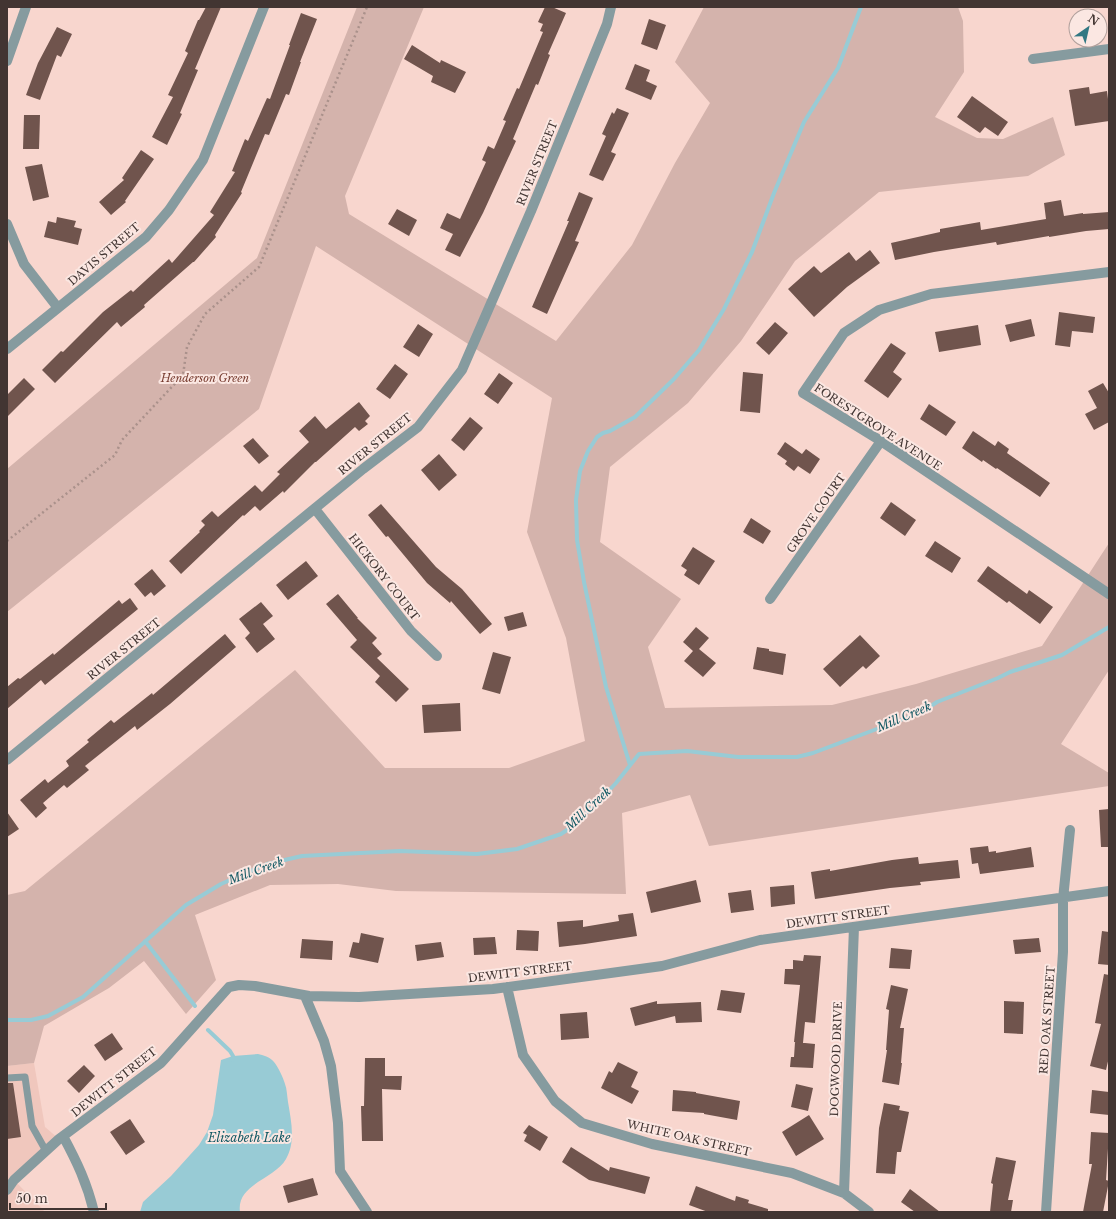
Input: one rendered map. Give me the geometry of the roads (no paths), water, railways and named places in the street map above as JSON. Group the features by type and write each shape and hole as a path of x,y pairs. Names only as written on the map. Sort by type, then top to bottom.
{"street":[{"path":"7,61 26,7"},
{"name":"DAVIS STREET","path":"7,349 146,237 169,210 203,160 264,7"},
{"name":"RIVER STREET","path":"7,760 418,427 462,370 531,211 607,24 611,7"},
{"path":"1033,59 1109,49"},
{"path":"7,224 24,264 58,308"},
{"name":"FORESTGROVE AVENUE","path":"1109,272 931,294 880,310 844,333 803,393 881,441 1109,594"},
{"name":"GROVE COURT","path":"770,599 881,441"},
{"name":"HICKORY COURT","path":"315,509 410,631 437,656"},
{"name":"RED OAK STREET","path":"1046,1212 1063,952 1063,899 1070,830"},
{"name":"DEWITT STREET","path":"7,1190 14,1180 63,1136 160,1063 229,987 239,985 256,986 305,996 359,997 507,987 662,966 760,940 1063,899 1109,891"},
{"name":"DOGWOOD DRIVE","path":"844,1193 854,927"},
{"name":"WHITE OAK STREET","path":"507,987 523,1055 555,1101 582,1123 652,1144 792,1173 844,1193 869,1212"},
{"path":"305,996 324,1041 331,1066 338,1123 340,1171 367,1212"},
{"path":"63,1136 86,1182 94,1212"}],"lane":[{"path":"7,1078 25,1077 32,1126 46,1151"}],"water":[{"name":"Elizabeth Lake","path":"258,1054 274,1062 286,1086 292,1138 289,1152 281,1166 250,1188 240,1203 240,1212 140,1212 143,1202 171,1176 199,1145 207,1132 213,1115 221,1060 233,1056"}],"waterway":[{"path":"630,765 606,687 584,582 577,540 576,500 580,471 588,451 597,437 635,417 674,379 699,350 724,309 752,252 774,193 804,122 838,68 861,7"},
{"name":"Mill Creek","path":"7,1020 31,1020 48,1016 83,997 186,905 221,884 267,864 302,856 400,851 477,854 517,849 561,834 570,828 616,783 639,754 687,751 738,757 797,757 813,753 922,712 937,702 1010,672 1062,655 1109,627"},
{"path":"145,941 195,1006"},
{"path":"208,1030 230,1051 233,1056 232,1060"}],"park label":[{"name":"Henderson Green","path":"205,378"}]}
